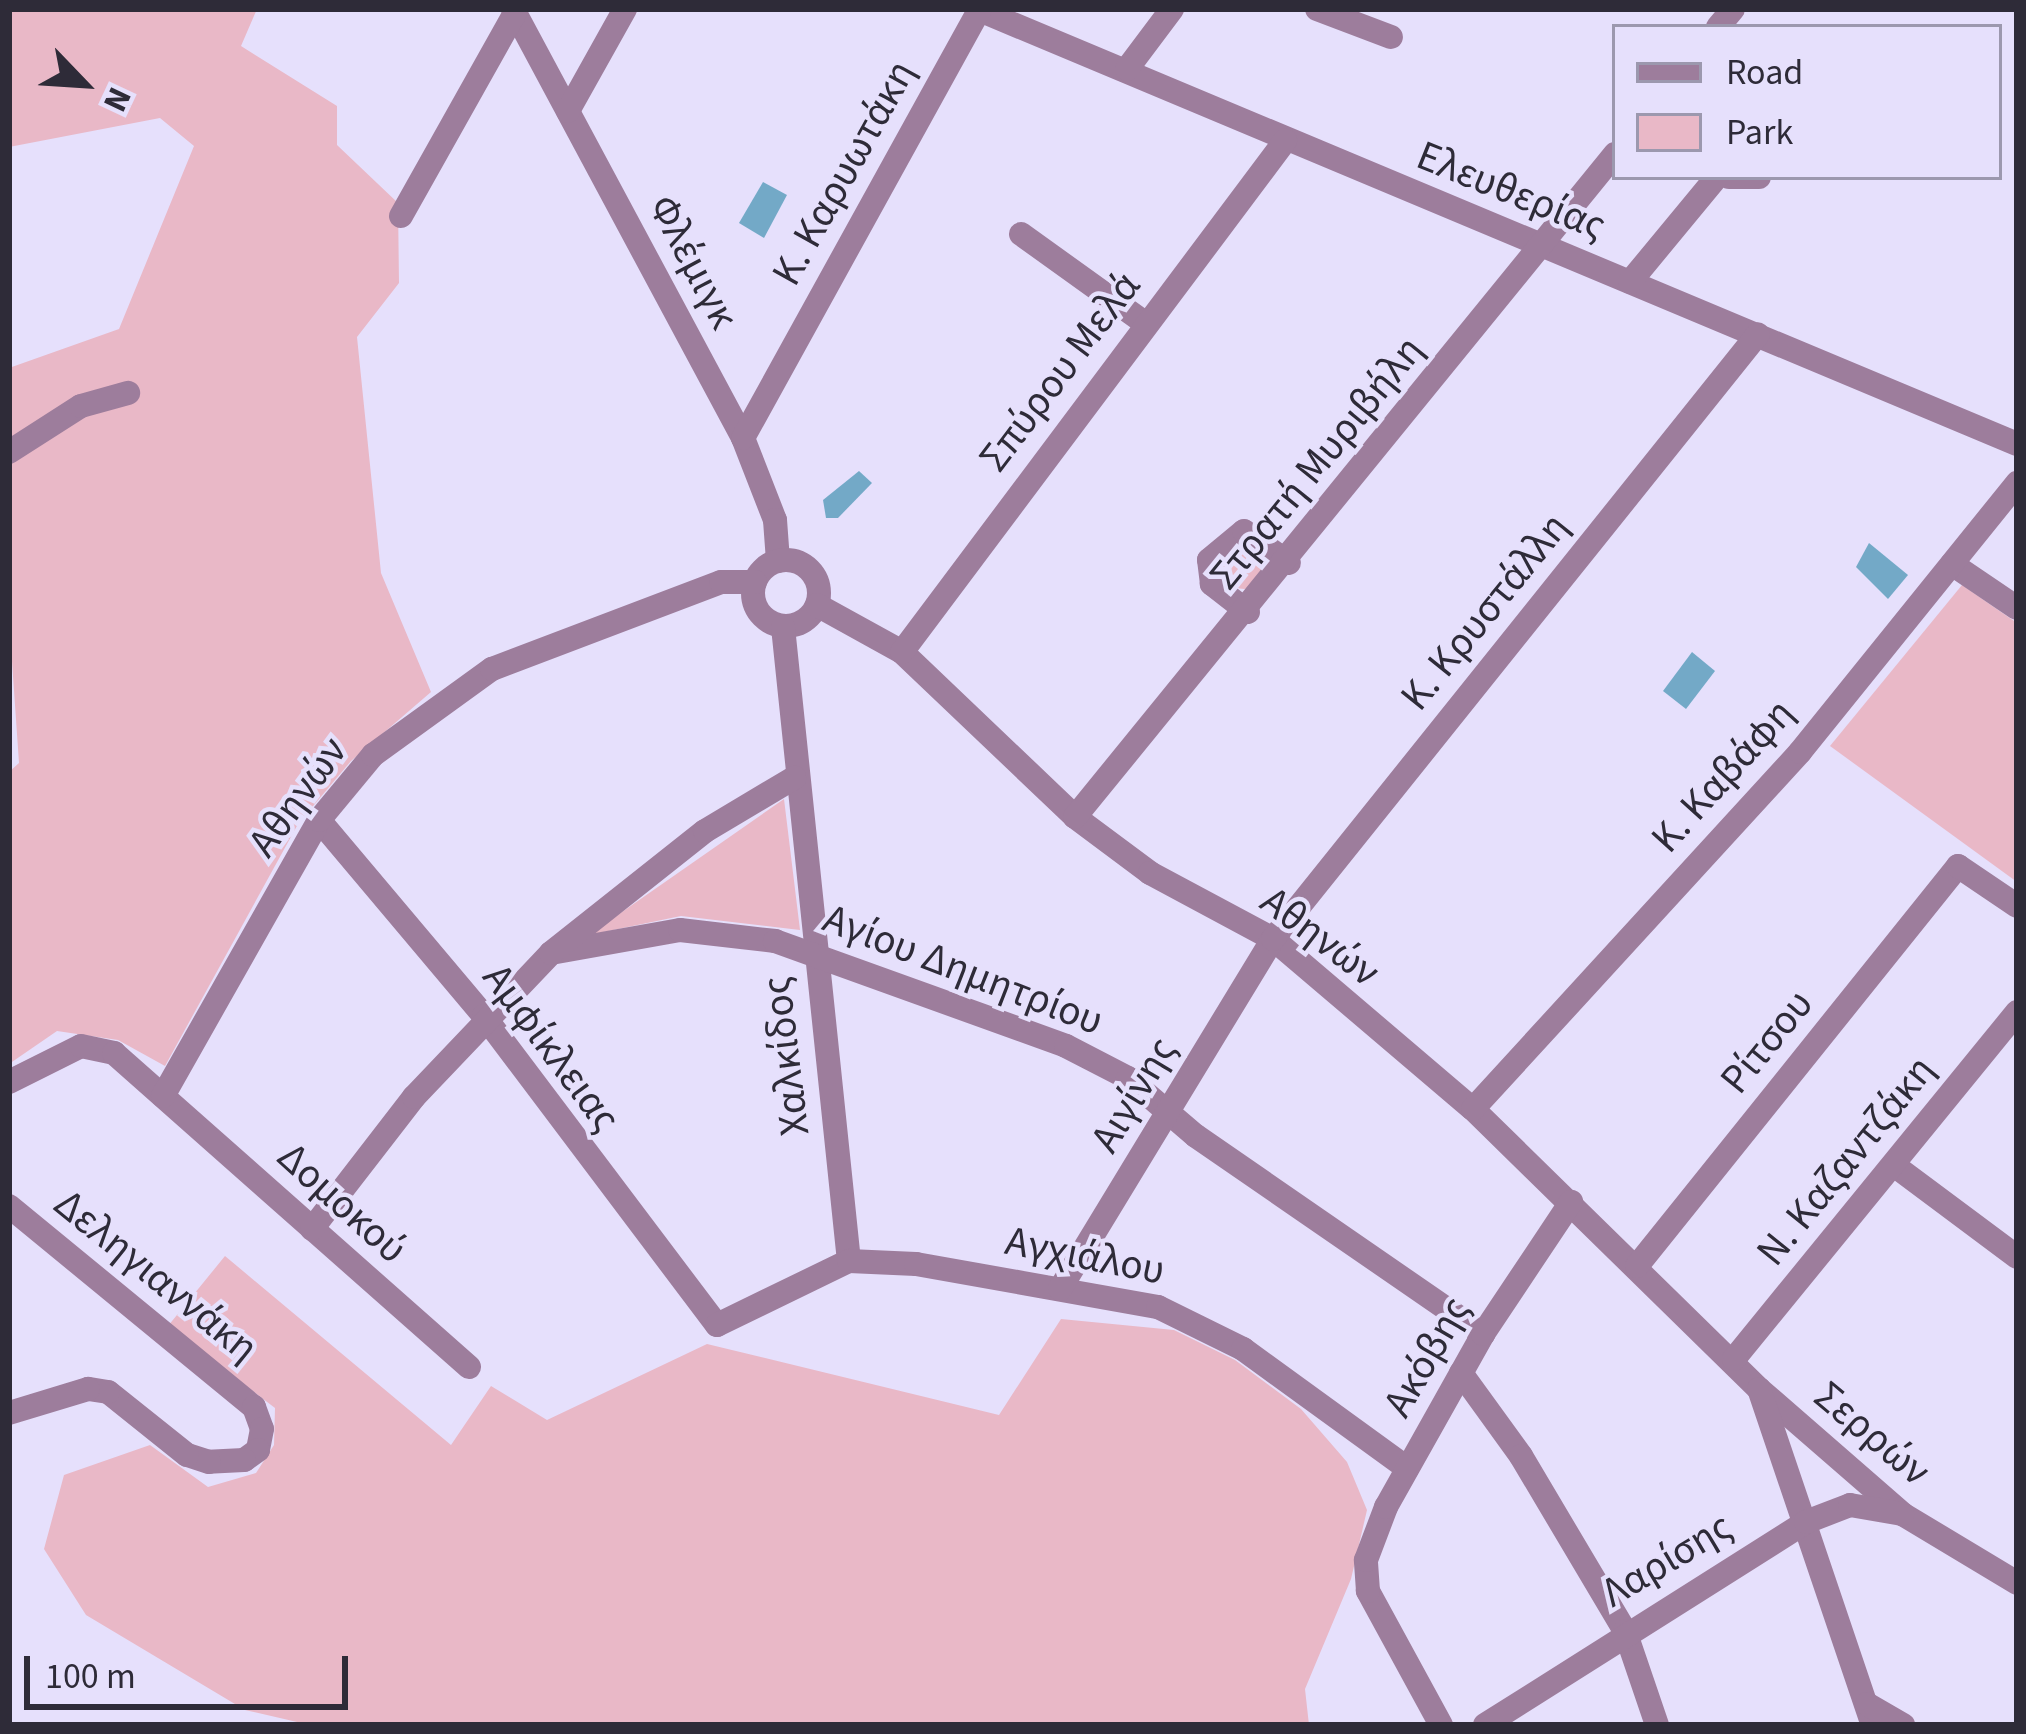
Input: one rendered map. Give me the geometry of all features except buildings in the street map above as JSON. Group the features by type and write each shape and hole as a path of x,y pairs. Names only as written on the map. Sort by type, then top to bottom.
{"street":[{"path":"568,111 625,9"},
{"name":"Ελευθερίας","path":"979,9 2017,444"},
{"name":"Κ. Καρυωτάκη","path":"743,438 979,9"},
{"path":"1127,68 1172,9"},
{"path":"1317,9 1391,37"},
{"path":"401,216 514,11"},
{"name":"Φλέμιγκ","path":"514,11 743,438 775,520 778,561"},
{"name":"Σπύρου Μελά","path":"902,652 1144,323 1285,141"},
{"name":"Στρατή Μυριβήλη","path":"1075,817 1289,563 1612,158"},
{"path":"1630,282 1715,180"},
{"path":"1022,234 1144,323"},
{"name":"Κ. Κρυστάλλη","path":"1273,939 1758,334"},
{"path":"9,452 81,406 128,393"},
{"name":"Κ. Καβάφη","path":"1472,1109 1799,752 2017,483"},
{"path":"1248,612 1212,584 1209,560 1244,531 1289,563"},
{"path":"778,561 811,571 817,605 804,622 783,627 755,606 754,582 778,561"},
{"path":"1952,564 2017,608"},
{"name":"Αθηνών","path":"163,1096 319,820 373,754 492,669 721,582 754,582"},
{"name":"Αθηνών","path":"817,605 902,652 1075,817 1150,873 1273,939 1472,1109 1696,1322"},
{"name":"Χαλκίδος","path":"783,627 794,778 849,1261"},
{"path":"312,1229 484,1016 551,953 704,831 794,778"},
{"name":"Αμφίκλειας","path":"319,820 484,1016 716,1325"},
{"name":"Ρίτσου","path":"1637,1266 1958,866 2017,907"},
{"name":"Αγίου Δημητρίου","path":"551,953 680,930 775,940 1066,1046 1171,1112 1483,1334"},
{"name":"Αιγίνης","path":"1060,1289 1273,939"},
{"name":"Ν. Καζαντζάκη","path":"1733,1359 2017,1012"},
{"path":"9,1082 81,1046 113,1053 163,1096"},
{"name":"Δομοκού","path":"163,1096 470,1367"},
{"path":"1894,1166 2017,1257"},
{"name":"Ακόβης","path":"1441,1725 1368,1591 1366,1560 1407,1468 1461,1372 1571,1202"},
{"name":"Δεληγιαννάκη","path":"9,1206 254,1406 262,1429 258,1450 230,1462 187,1455 107,1393 88,1389 9,1413"},
{"name":"Αγχιάλου","path":"716,1325 849,1261 916,1264 1157,1307 1205,1326 1407,1468"},
{"name":"Σερρών","path":"1696,1322 1759,1389 1904,1514 2017,1583"},
{"path":"1461,1372 1522,1456 1625,1630 1657,1725"},
{"path":"1759,1389 1870,1715 1903,1725"},
{"name":"Λαρίσης","path":"1486,1725 1625,1630 1805,1522 1850,1505 1904,1514"}],"green space":[{"path":"9,9 257,9 241,46 337,106 337,145 398,203 399,283 357,337 381,573 431,692 351,761 298,824 165,1066 118,1040 57,1031 9,1064 9,772 19,763 9,618 9,368 119,329 194,146 160,118 9,147"},
{"path":"1244,545 1260,551 1266,567 1260,583 1244,589 1228,583 1222,567 1228,551"},
{"path":"1962,585 2017,623 2017,882 1830,746"},
{"path":"784,799 800,930 681,916 589,935"},
{"path":"225,1256 451,1445 491,1386 547,1420 707,1344 999,1415 1061,1319 1174,1330 1235,1360 1301,1409 1347,1462 1367,1510 1351,1579 1305,1689 1309,1725 310,1725 245,1710 86,1615 44,1549 64,1475 150,1445 208,1487 256,1473 274,1445 275,1408 168,1326"}],"water":[{"path":"763,182 787,195 764,238 739,223"},
{"path":"859,471 872,483 838,518 826,518 823,500"},
{"path":"1869,543 1908,575 1888,599 1856,567"},
{"path":"1692,652 1715,671 1686,709 1663,691"}]}
